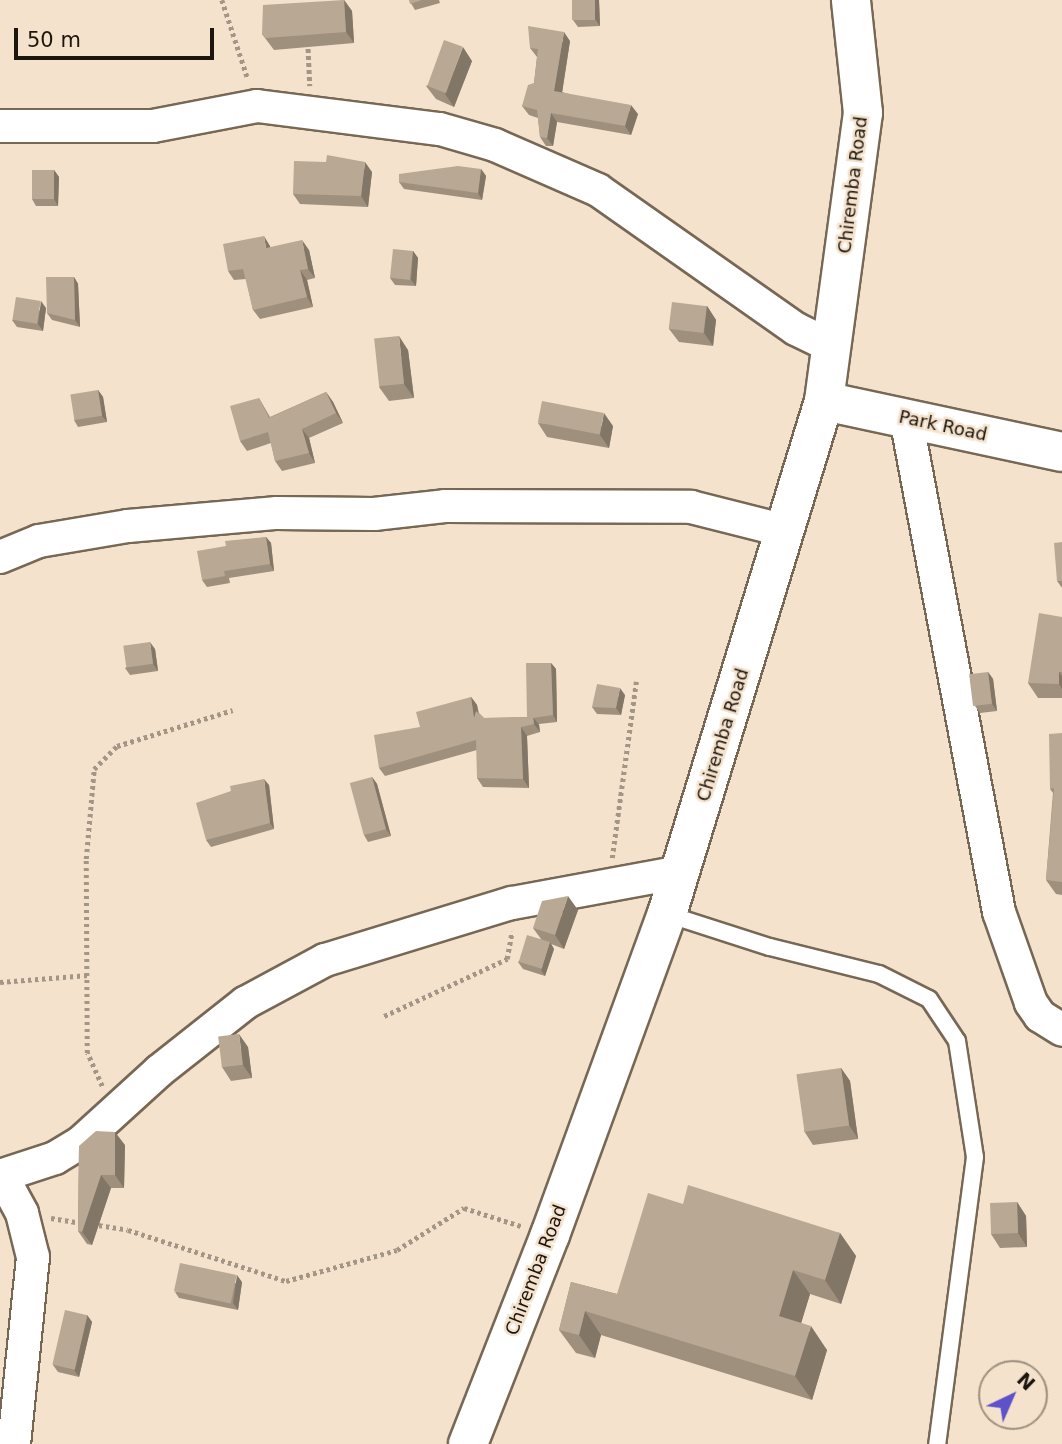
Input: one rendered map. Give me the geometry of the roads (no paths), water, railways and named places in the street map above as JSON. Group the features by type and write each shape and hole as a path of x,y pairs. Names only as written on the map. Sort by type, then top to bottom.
{"main road":[{"name":"Chiremba Road","path":"468,1444 551,1235 667,914 824,401 863,113 851,0"},
{"name":"Park Road","path":"824,401 1062,452"}],"street":[{"path":"0,126 153,126 257,106 311,111 451,132 495,145 598,190 796,330 831,346"},
{"path":"906,418 999,912 1031,1003 1040,1016 1062,1030"},
{"path":"0,557 39,541 128,526 277,513 374,514 444,506 691,507 786,531"},
{"path":"14,1444 33,1257 22,1213 1,1176 55,1158 80,1143 114,1110 245,1003 325,960 512,903 608,883 681,872"}],"lane":[{"path":"667,914 770,947 879,974 929,999 957,1041 975,1157 937,1444"}]}
